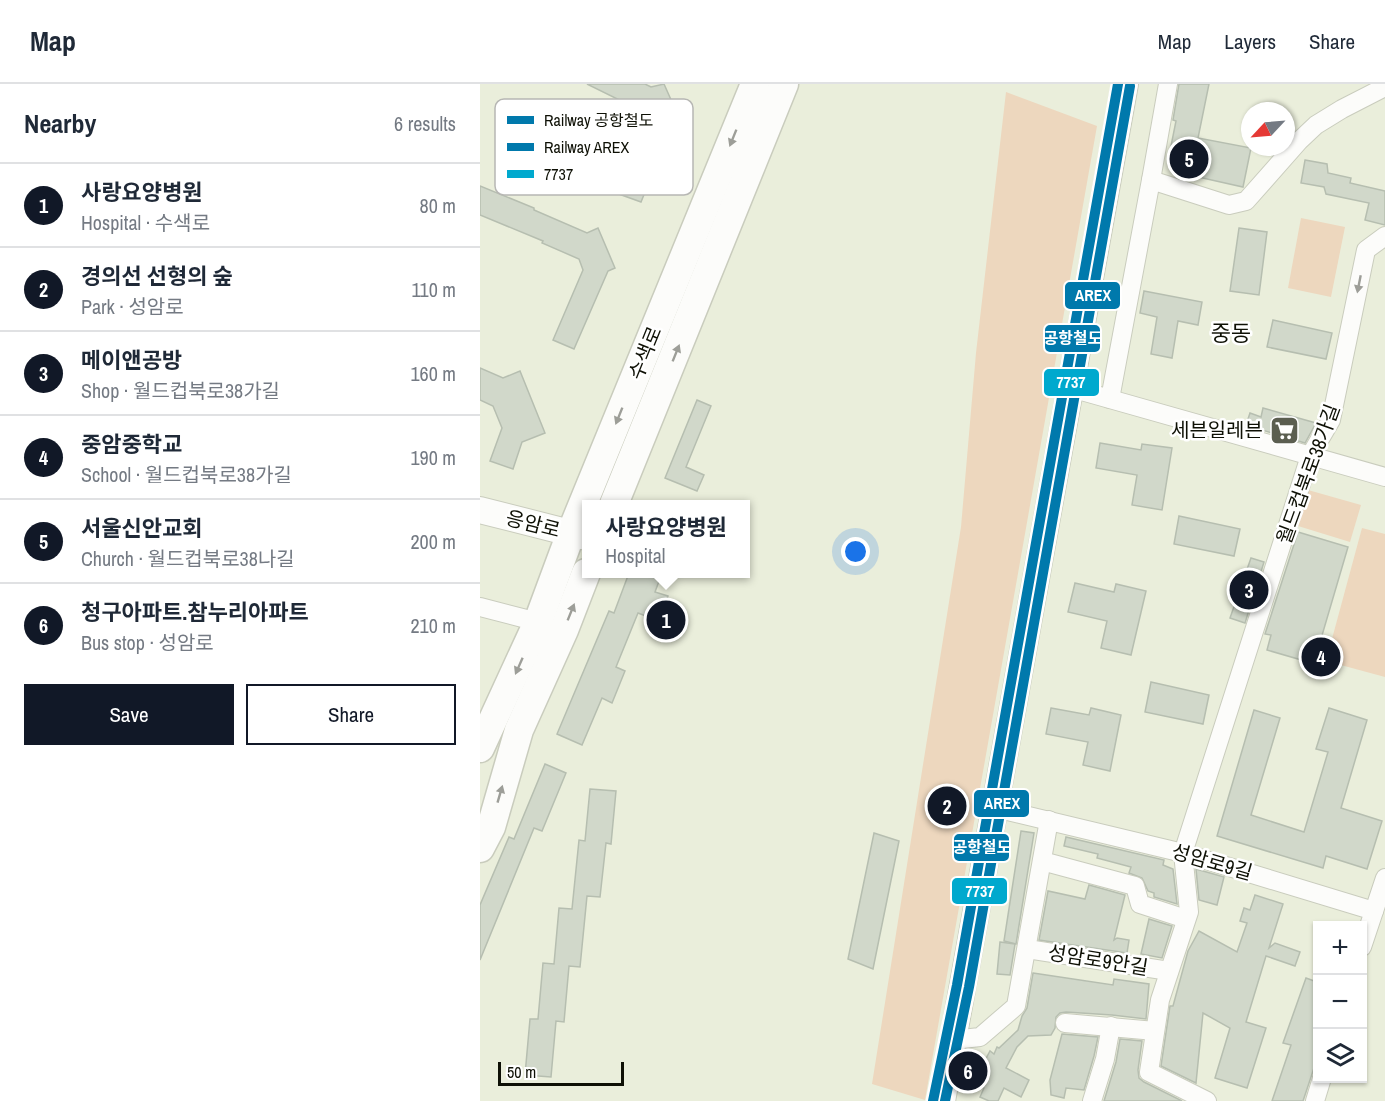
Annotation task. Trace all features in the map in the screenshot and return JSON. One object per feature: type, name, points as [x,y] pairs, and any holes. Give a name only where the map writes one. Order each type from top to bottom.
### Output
[{"type":"main road","name":"수색로","points":[[593,500],[755,84]]},
{"type":"main road","name":"수색로","points":[[616,500],[784,84]]},
{"type":"main road","points":[[942,1101],[1125,84]]},
{"type":"main road","name":"응암로","points":[[480,510],[579,535]]},
{"type":"main road","name":"수색로","points":[[480,748],[488,713],[538,622],[579,535]]},
{"type":"main road","points":[[480,848],[491,827],[519,730],[564,630],[584,578]]},
{"type":"street","points":[[1110,399],[1168,84]]},
{"type":"street","points":[[1151,180],[1229,205],[1246,201],[1316,125],[1385,87]]},
{"type":"street","name":"월드컵북로38가길","points":[[1183,853],[1310,456],[1332,420],[1366,250],[1385,236]]},
{"type":"street","points":[[1071,388],[1385,477]]},
{"type":"street","points":[[480,607],[538,622]]},
{"type":"street","name":"성암로9길","points":[[995,808],[1183,853],[1374,911]]},
{"type":"street","points":[[953,1040],[980,1037],[1016,1006],[1049,820]]},
{"type":"street","name":"성암로9안길","points":[[1183,853],[1189,912],[1160,1000],[1149,1072],[1207,1101]]},
{"type":"street","points":[[1042,861],[1135,886],[1140,904],[1186,919]]},
{"type":"street","points":[[1367,932],[1385,878]]},
{"type":"street","name":"성암로9안길","points":[[1027,949],[1169,971]]},
{"type":"street","points":[[1065,1023],[1155,1031]]},
{"type":"street","points":[[1092,1101],[1105,1059],[1111,1026]]},
{"type":"street","points":[[1315,1101],[1320,1083]]},
{"type":"shaded area","points":[[1006,92],[1097,126],[925,1100],[872,1084],[961,527],[976,353]]},
{"type":"shaded area","points":[[1301,218],[1345,227],[1331,297],[1288,288]]},
{"type":"shaded area","points":[[1308,490],[1361,505],[1350,542],[1298,526]]},
{"type":"shaded area","points":[[1362,528],[1385,534],[1385,677],[1326,661]]},
{"type":"building","points":[[587,84],[645,84],[651,87],[664,84],[671,99],[618,99]]},
{"type":"building","points":[[1179,84],[1209,84],[1198,138],[1241,146],[1241,156],[1249,156],[1243,187],[1198,177],[1200,169],[1182,166],[1170,151],[1176,121],[1173,120]]},
{"type":"building","points":[[1305,160],[1327,164],[1328,173],[1351,178],[1350,183],[1385,191],[1385,225],[1365,220],[1369,203],[1326,194],[1324,187],[1301,183]]},
{"type":"building","points":[[480,186],[495,192],[495,195],[502,195],[534,208],[534,210],[587,233],[598,228],[615,268],[608,271],[574,349],[553,340],[583,270],[579,259],[542,243],[543,241],[480,215]]},
{"type":"building","points":[[622,195],[644,195],[641,202]]},
{"type":"building","points":[[1239,228],[1267,232],[1259,295],[1230,291]]},
{"type":"building","points":[[1144,291],[1202,302],[1198,325],[1178,321],[1172,358],[1151,354],[1157,317],[1140,313]]},
{"type":"building","points":[[1273,320],[1332,333],[1326,359],[1267,347]]},
{"type":"building","points":[[480,368],[503,378],[520,371],[545,433],[522,442],[513,469],[490,461],[502,428],[493,406],[480,400]]},
{"type":"building","points":[[697,400],[711,406],[686,467],[704,475],[697,491],[665,478]]},
{"type":"building","points":[[1263,408],[1316,423],[1305,443],[1246,425],[1250,413],[1261,417]]},
{"type":"building","points":[[1100,443],[1141,450],[1142,444],[1172,448],[1162,510],[1132,505],[1137,475],[1096,468]]},
{"type":"building","points":[[1179,516],[1240,529],[1234,556],[1174,544]]},
{"type":"building","points":[[1298,532],[1348,547],[1318,649],[1310,646],[1305,661],[1267,650],[1271,635],[1265,634]]},
{"type":"building","points":[[1251,558],[1264,562],[1245,623],[1230,618]]},
{"type":"building","points":[[627,578],[660,578],[655,592],[668,596],[659,621],[638,613],[616,667],[625,671],[612,703],[602,698],[582,745],[557,734],[609,611],[614,613]]},
{"type":"building","points":[[1075,583],[1114,592],[1116,584],[1146,591],[1131,655],[1101,648],[1107,621],[1068,612]]},
{"type":"building","points":[[1151,682],[1209,695],[1203,724],[1145,712]]},
{"type":"building","points":[[1051,708],[1089,715],[1091,708],[1121,715],[1110,771],[1083,765],[1088,742],[1046,734]]},
{"type":"building","points":[[1329,708],[1367,720],[1341,808],[1382,821],[1367,869],[1326,856],[1323,868],[1217,836],[1254,710],[1280,718],[1251,815],[1304,832],[1328,752],[1316,749]]},
{"type":"building","points":[[545,764],[566,773],[542,831],[534,828],[480,960],[480,905],[509,837],[514,839]]},
{"type":"building","points":[[590,789],[616,791],[611,844],[606,843],[600,897],[587,896],[580,967],[569,966],[564,1022],[556,1021],[551,1077],[525,1075],[530,1019],[538,1019],[543,963],[554,964],[559,908],[572,909],[579,840],[585,841]]},
{"type":"building","points":[[1021,831],[1034,833],[1016,944],[1004,941]]},
{"type":"building","points":[[874,833],[899,841],[873,969],[848,959]]},
{"type":"building","points":[[1066,837],[1164,860],[1163,865],[1173,869],[1177,904],[1154,897],[1154,893],[1148,891],[1142,878],[1129,873],[1131,867],[1097,858],[1098,854],[1064,846]]},
{"type":"building","points":[[1196,869],[1224,877],[1217,905],[1199,900]]},
{"type":"building","points":[[1089,885],[1125,895],[1114,940],[1117,938],[1129,940],[1127,953],[1039,940],[1048,891],[1085,899]]},
{"type":"building","points":[[1255,895],[1283,904],[1269,948],[1275,943],[1300,952],[1295,966],[1266,956],[1246,1022],[1266,1028],[1247,1088],[1215,1078],[1230,1028],[1203,1013],[1196,1083],[1161,1066],[1170,1006],[1173,1006],[1188,951],[1199,931],[1237,952],[1247,923],[1240,921],[1244,908],[1250,910]]},
{"type":"building","points":[[1149,919],[1172,926],[1162,958],[1141,954]]},
{"type":"building","points":[[1000,942],[1015,944],[1010,975],[997,974]]},
{"type":"building","points":[[1033,973],[1113,985],[1114,979],[1149,984],[1146,1019],[1060,1013],[1056,1017],[1055,1028],[1051,1035],[1028,1036],[1017,1047],[1006,1068],[1029,1080],[1021,1097],[1004,1088],[998,1101],[989,1101],[980,1097],[984,1088],[979,1086],[984,1075],[979,1072],[990,1051],[994,1054],[997,1047],[999,1048],[1018,1030],[1027,1008]]},
{"type":"building","points":[[1306,978],[1313,981],[1313,1071],[1303,1101],[1272,1101],[1291,1045],[1283,1043]]},
{"type":"building","points":[[1062,1034],[1098,1037],[1084,1090],[1066,1088],[1064,1098],[1051,1095],[1050,1080]]},
{"type":"building","points":[[1120,1039],[1142,1041],[1139,1078],[1182,1101],[1104,1101],[1116,1062]]},
{"type":"rail line","name":"공항철도","points":[[933,1101],[957,985],[1118,84]]},
{"type":"rail line","name":"AREX","points":[[945,1101],[969,987],[1130,86]]},
{"type":"transit line","name":"7737","points":[[942,1101],[1125,84]]},
{"type":"place","name":"서울신안교회","points":[[1189,159]]},
{"type":"place","name":"세븐일레븐","points":[[1284,430]]},
{"type":"place","name":"메이앤공방","points":[[1249,590]]},
{"type":"place","name":"사랑요양병원","points":[[666,620]]},
{"type":"place","name":"중암중학교","points":[[1321,657]]},
{"type":"place","name":"경의선 선형의 숲","points":[[947,806]]},
{"type":"place","name":"청구아파트.참누리아파트","points":[[968,1071]]},
{"type":"district","name":"중동","points":[[1231,333]]}]
